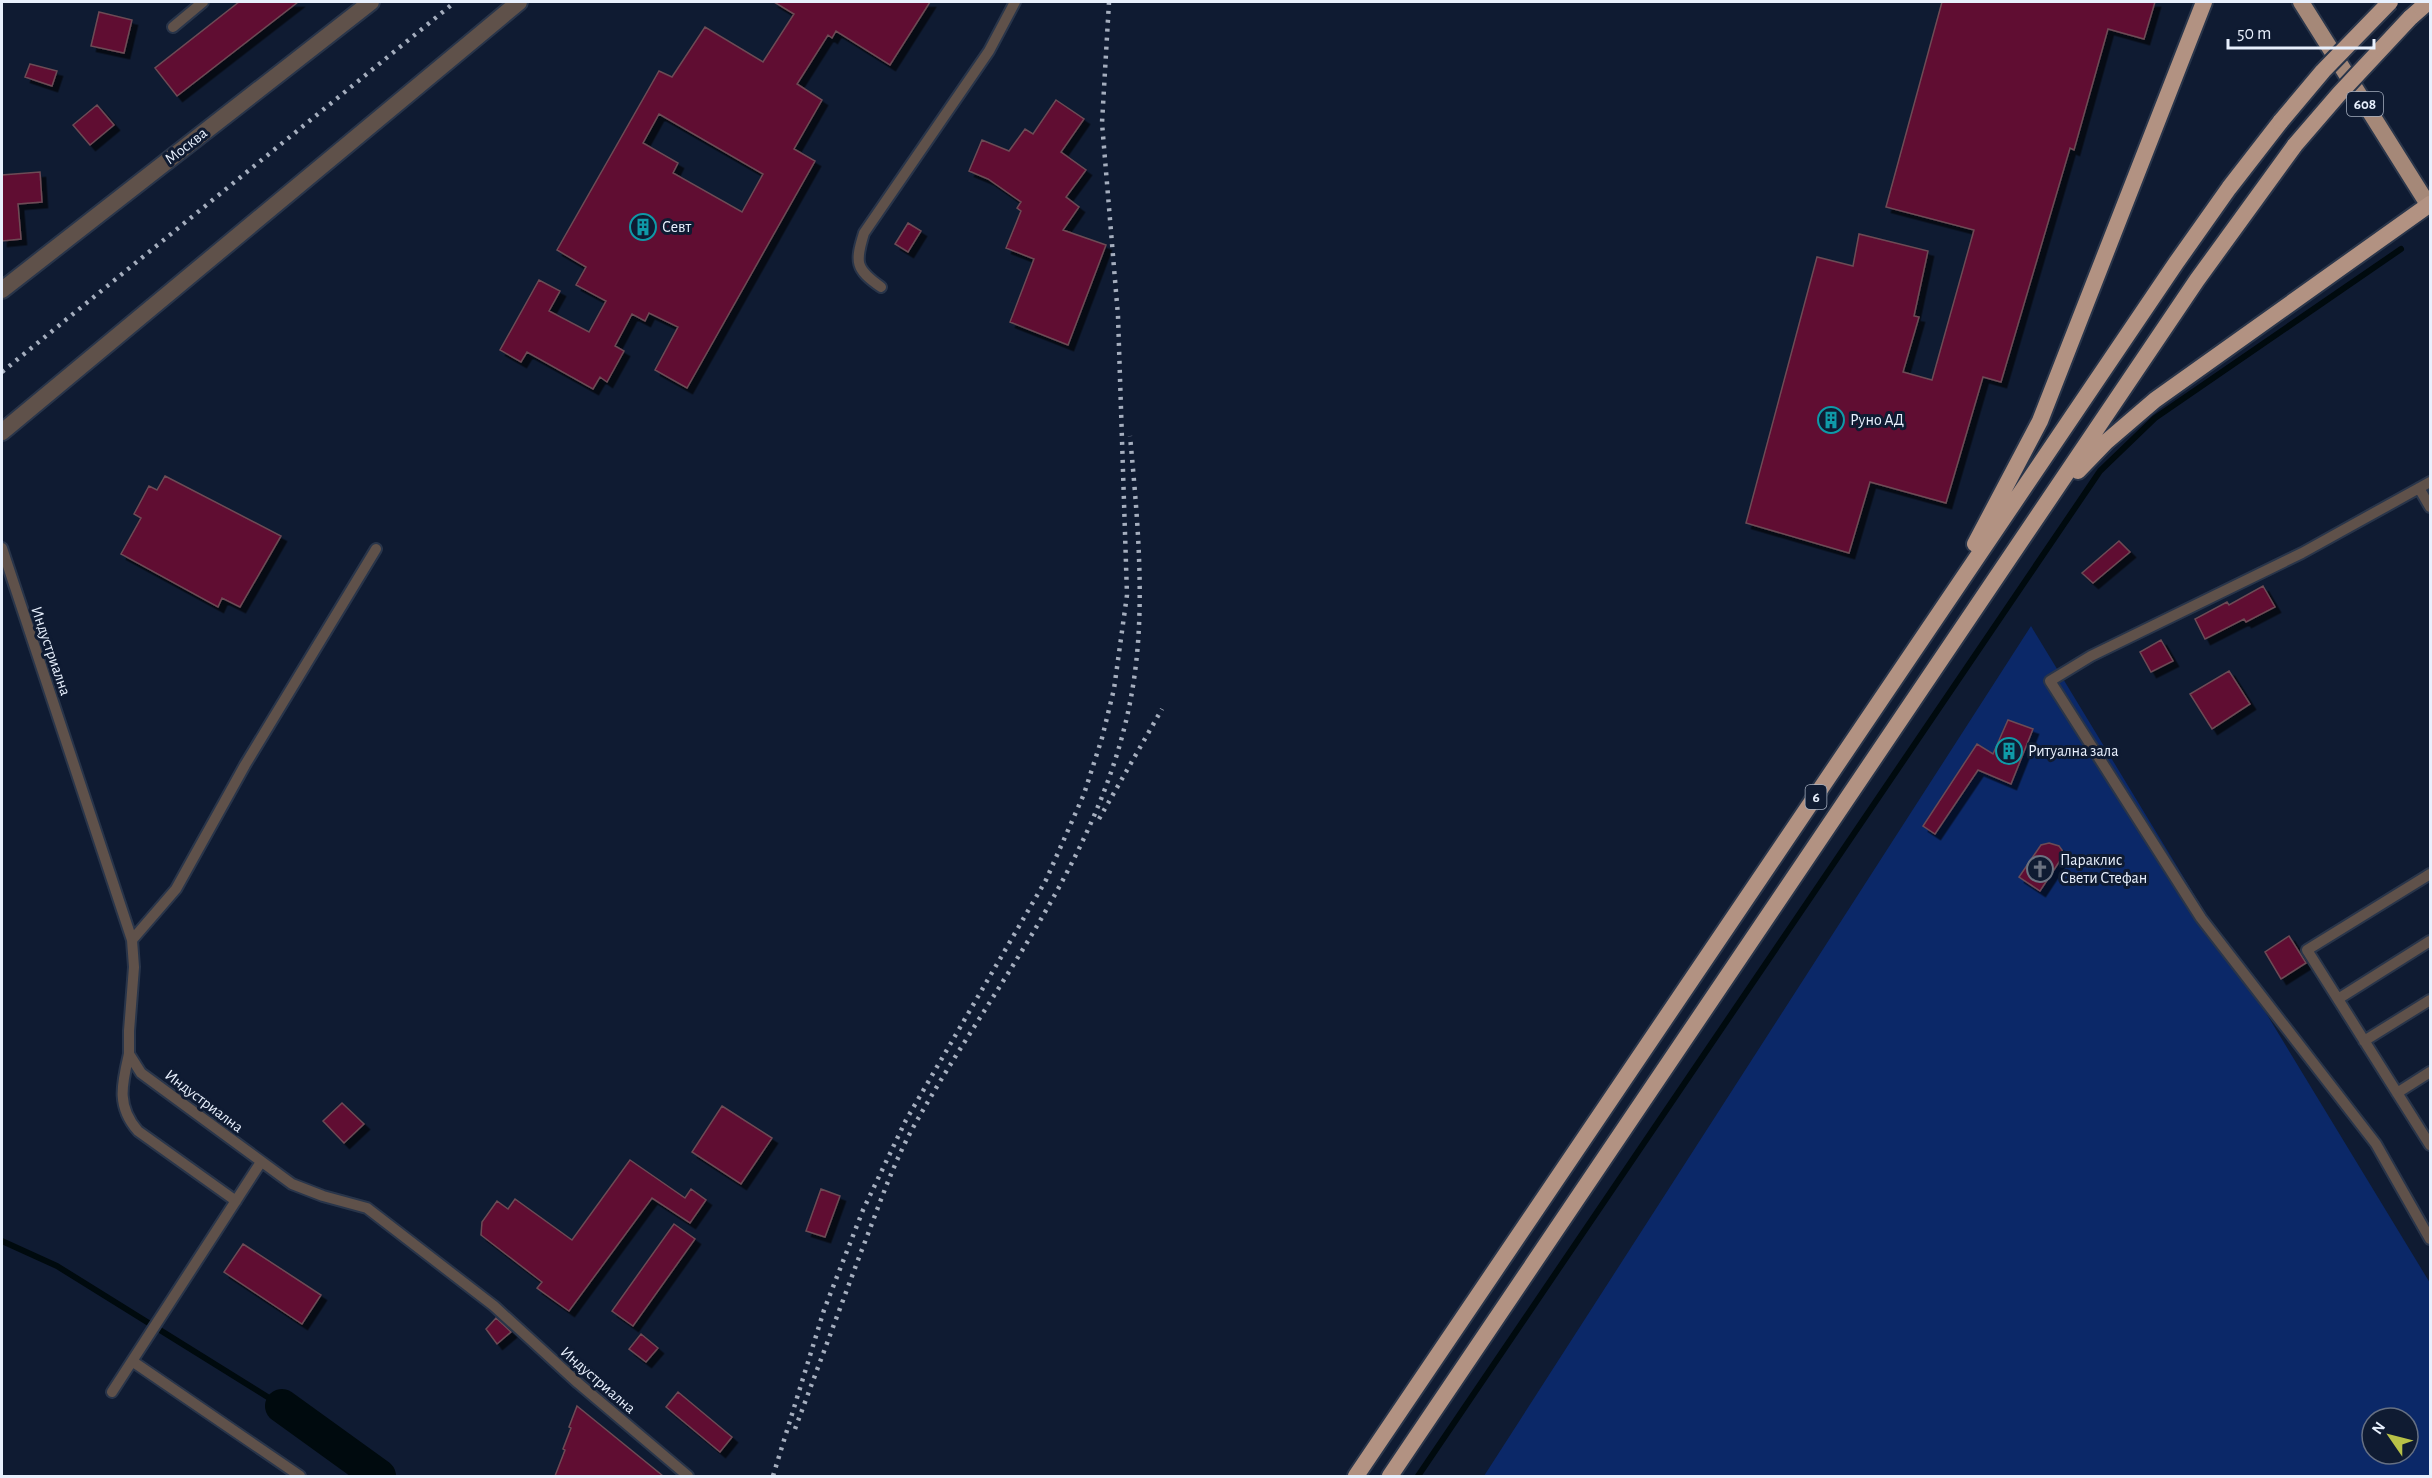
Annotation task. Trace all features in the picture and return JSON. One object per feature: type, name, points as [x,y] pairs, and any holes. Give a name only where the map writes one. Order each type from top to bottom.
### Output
[{"type":"highway","points":[[1919,644],[2012,477],[2040,421],[2204,2]]},
{"type":"highway","name":"6","points":[[1356,1476],[2202,225],[2281,121],[2323,71],[2390,2]]},
{"type":"highway","name":"6","points":[[1390,1476],[2227,238],[2295,146],[2339,94],[2410,18],[2428,2]]},
{"type":"highway","points":[[2041,512],[2106,441],[2140,411],[2430,205]]},
{"type":"main road","name":"608","points":[[2301,2],[2430,205]]},
{"type":"street","name":"Москва","points":[[2,290],[371,2]]},
{"type":"street","points":[[2,432],[519,2]]},
{"type":"lane","points":[[173,27],[203,2]]},
{"type":"lane","points":[[881,286],[864,275],[859,264],[859,250],[864,233],[989,51],[1015,2]]},
{"type":"lane","points":[[2430,482],[2302,553],[2091,656],[2050,681],[2201,918],[2376,1144],[2430,1239]]},
{"type":"lane","points":[[2419,488],[2430,507]]},
{"type":"lane","name":"Индустриална","points":[[2,548],[132,940],[134,967],[129,1054],[141,1073],[292,1184],[322,1196],[367,1208],[494,1306],[578,1383],[688,1476]]},
{"type":"lane","points":[[132,940],[176,889],[245,765],[376,549]]},
{"type":"lane","points":[[2429,1138],[2397,1093],[2307,950],[2430,874]]},
{"type":"lane","points":[[2338,999],[2430,941]]},
{"type":"lane","points":[[2364,1041],[2430,1000]]},
{"type":"lane","points":[[129,1054],[122,1083],[127,1118],[138,1131],[236,1201]]},
{"type":"lane","points":[[2397,1093],[2430,1072]]},
{"type":"lane","points":[[112,1392],[261,1162]]},
{"type":"lane","points":[[132,1361],[300,1476]]},
{"type":"shaded area","points":[[2031,626],[2430,1283],[2430,1476],[1484,1476]]},
{"type":"building","points":[[239,2],[298,2],[177,96],[155,68]]},
{"type":"building","points":[[774,2],[930,2],[890,65],[836,31],[832,38],[828,35],[797,84],[822,100],[794,149],[815,161],[687,388],[655,370],[678,327],[649,313],[645,321],[632,314],[615,346],[624,351],[607,382],[600,377],[593,389],[527,352],[521,362],[500,350],[539,280],[560,291],[549,311],[589,332],[606,301],[576,285],[586,267],[557,250],[659,71],[672,77],[705,27],[763,62],[794,14]],"holes":[[[659,114],[763,174],[742,212],[673,173],[678,163],[643,143]]]},
{"type":"building","points":[[1942,2],[2155,2],[2144,39],[2108,29],[2074,150],[2070,148],[2001,382],[1983,377],[1946,503],[1870,482],[1849,553],[1746,523],[1817,257],[1853,266],[1859,234],[1928,251],[1914,316],[1919,317],[1903,372],[1932,380],[1974,230],[1886,207]]},
{"type":"building","points":[[99,12],[132,20],[124,53],[91,46]]},
{"type":"building","points":[[30,64],[57,71],[52,86],[25,77]]},
{"type":"building","points":[[1056,100],[1084,119],[1061,152],[1086,170],[1066,197],[1079,207],[1063,230],[1106,245],[1068,345],[1010,322],[1034,259],[1006,248],[1021,211],[1017,208],[1021,202],[988,179],[969,171],[982,140],[1009,151],[1025,129],[1033,134]]},
{"type":"building","points":[[97,105],[114,125],[90,145],[73,125]]},
{"type":"building","points":[[40,172],[42,202],[18,204],[21,239],[2,241],[2,175]]},
{"type":"building","points":[[908,223],[921,231],[908,252],[895,244]]},
{"type":"building","points":[[165,476],[281,536],[240,607],[222,598],[218,607],[121,554],[141,518],[134,514],[149,486],[157,490]]},
{"type":"building","points":[[2119,541],[2130,552],[2093,583],[2082,573]]},
{"type":"building","points":[[2263,586],[2275,607],[2246,622],[2244,619],[2205,639],[2195,619],[2227,602],[2229,605]]},
{"type":"building","points":[[2161,640],[2173,661],[2151,672],[2140,652]]},
{"type":"building","points":[[2229,671],[2250,704],[2212,729],[2190,694]]},
{"type":"building","points":[[2008,720],[2033,729],[2011,784],[1978,770],[1935,834],[1923,826],[1977,744],[1993,754]]},
{"type":"building","name":"Параклис Свети Стефан","points":[[2049,843],[2059,846],[2063,856],[2040,891],[2019,877],[2041,845]]},
{"type":"building","points":[[2289,936],[2306,963],[2281,979],[2265,952]]},
{"type":"building","points":[[342,1103],[364,1124],[344,1143],[323,1121]]},
{"type":"building","points":[[722,1106],[772,1138],[741,1184],[692,1152]]},
{"type":"building","points":[[630,1160],[685,1198],[691,1189],[706,1200],[690,1223],[652,1198],[569,1311],[537,1288],[542,1282],[481,1235],[482,1222],[497,1201],[508,1209],[515,1199],[572,1240]]},
{"type":"building","points":[[821,1189],[840,1196],[825,1237],[806,1231]]},
{"type":"building","points":[[674,1224],[695,1239],[633,1326],[612,1311]]},
{"type":"building","points":[[243,1244],[321,1295],[302,1324],[224,1272]]},
{"type":"building","points":[[496,1318],[511,1332],[497,1344],[486,1329]]},
{"type":"building","points":[[641,1334],[658,1348],[646,1362],[629,1349]]},
{"type":"building","points":[[678,1392],[732,1437],[720,1452],[666,1407]]},
{"type":"building","points":[[577,1406],[663,1476],[555,1476]]},
{"type":"waterway","points":[[1418,1476],[2100,471],[2155,418],[2401,249]]},
{"type":"waterway","points":[[2,1241],[57,1266],[282,1406]]},
{"type":"waterway","points":[[282,1406],[379,1476]]},
{"type":"railway","points":[[2,372],[455,2]]},
{"type":"railway","points":[[773,1476],[824,1310],[863,1210],[906,1120],[1046,880],[1084,794],[1102,738],[1114,689],[1127,595],[1118,316],[1102,123],[1109,2]]},
{"type":"railway","points":[[795,1429],[892,1171],[915,1124],[947,1070],[1048,908],[1103,794],[1123,735],[1135,672],[1140,584],[1130,436]]},
{"type":"railway","points":[[1099,819],[1162,709]]},
{"type":"place","name":"Севт","points":[[643,227]]},
{"type":"place","name":"Руно АД","points":[[1831,420]]},
{"type":"place","name":"Ритуална зала","points":[[2009,751]]},
{"type":"place","name":"Параклис Свети Стефан","points":[[2040,869]]}]
